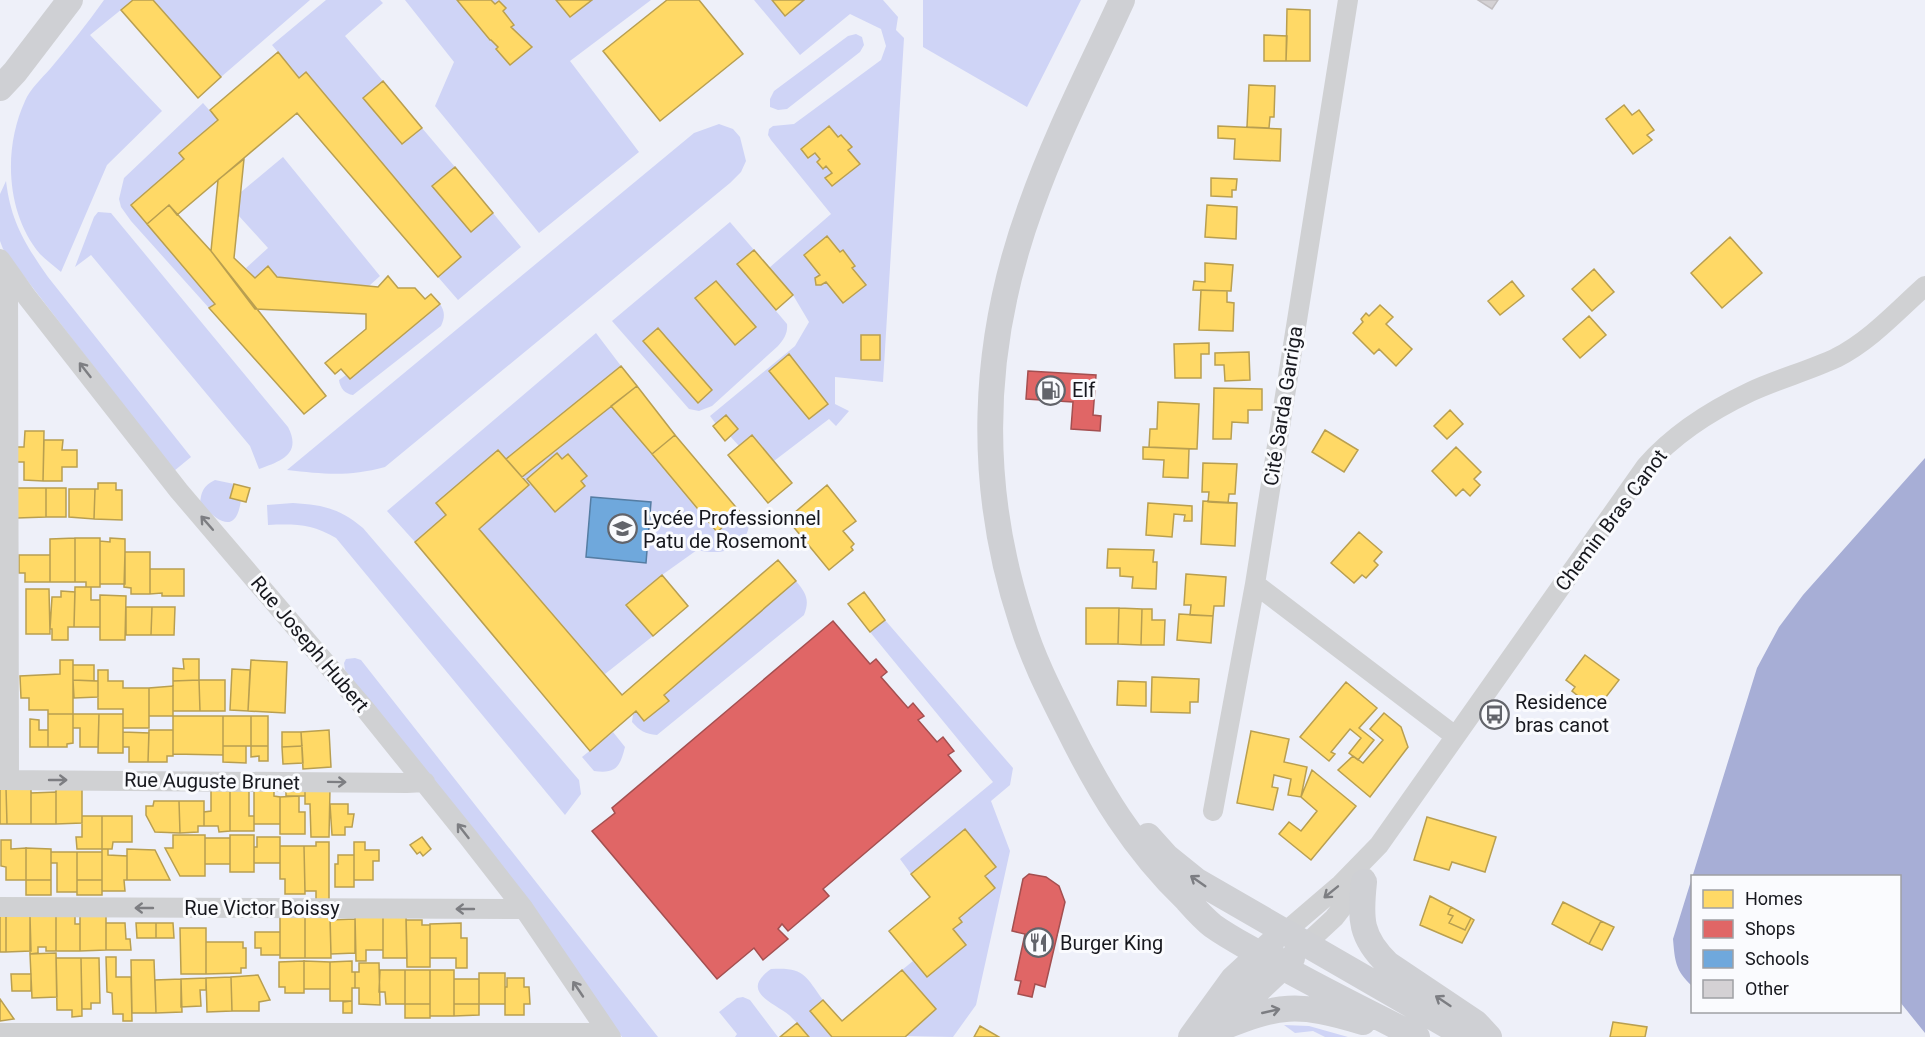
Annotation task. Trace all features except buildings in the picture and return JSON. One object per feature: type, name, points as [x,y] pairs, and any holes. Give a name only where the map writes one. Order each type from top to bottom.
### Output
[{"type":"main road","points":[[0,102],[8,80],[70,0]]},
{"type":"main road","points":[[1122,0],[1048,161],[1013,260],[1003,303],[991,395],[989,425],[991,482],[1000,540],[1014,600],[1043,677],[1085,764],[1125,828],[1162,876],[1212,926],[1282,968],[1415,1037]]},
{"type":"main road","points":[[1085,764],[1166,856],[1197,881],[1467,1037]]},
{"type":"main road","points":[[1364,882],[1362,924],[1366,937],[1376,952],[1388,964],[1476,1023],[1489,1037]]},
{"type":"main road","points":[[1191,1037],[1233,979],[1260,955],[1295,938]]},
{"type":"main road","points":[[1211,1033],[1282,968],[1295,938]]},
{"type":"main road","points":[[1211,1033],[1272,1010],[1300,1007],[1333,1013],[1415,1037]]},
{"type":"street","name":"Cité Sarda Garriga","points":[[1213,811],[1255,584],[1348,0]]},
{"type":"street","points":[[4,265],[4,780]]},
{"type":"street","name":"Rue Joseph Hubert","points":[[4,265],[179,491],[365,709],[524,909],[606,1030]]},
{"type":"street","name":"Chemin Bras Canot","points":[[1295,938],[1341,884],[1379,845],[1646,466],[1661,449],[1725,405],[1751,392],[1836,358],[1854,347],[1925,286]]},
{"type":"street","points":[[1255,584],[1455,736]]},
{"type":"street","name":"Rue Auguste Brunet","points":[[4,780],[424,782]]},
{"type":"street","name":"Chemin Bras Canot","points":[[1295,938],[1334,918],[1364,882],[1379,845]]},
{"type":"street","name":"Rue Victor Boissy","points":[[0,907],[524,909]]},
{"type":"street","points":[[0,1033],[584,1033],[606,1030]]},
{"type":"shaded area","points":[[104,0],[133,0],[90,35],[162,111],[107,165],[61,272],[40,254],[20,220],[12,180],[13,139],[30,92]]},
{"type":"shaded area","points":[[153,0],[310,0],[221,77]]},
{"type":"shaded area","points":[[326,0],[380,0],[383,3],[345,36],[383,81],[363,98],[401,144],[422,128],[455,167],[433,186],[493,213],[521,247],[458,300],[438,277],[460,257],[306,72],[299,78],[272,45]]},
{"type":"shaded area","points":[[405,0],[457,0],[510,64],[532,46],[511,27],[503,11],[506,8],[499,1],[495,4],[491,0],[556,0],[570,17],[592,0],[651,0],[570,61],[639,152],[539,233],[435,106],[454,62]]},
{"type":"shaded area","points":[[754,0],[772,0],[785,16],[804,0],[883,0],[898,17],[896,30],[904,38],[883,382],[835,377],[835,404],[849,411],[836,426],[829,419],[774,461],[753,435],[739,446],[730,436],[738,429],[726,415],[716,424],[710,416],[795,346],[809,322],[793,295],[769,268],[831,214],[771,140],[768,135],[769,129],[773,126],[794,124],[881,60],[886,46],[881,29],[850,14],[800,55]],"holes":[[[829,126],[851,147],[848,150],[859,164],[832,186],[825,178],[832,173],[826,166],[823,169],[815,153],[808,158],[801,149]],[[827,236],[855,265],[852,268],[866,285],[843,303],[826,282],[821,285],[816,284],[815,278],[820,275],[804,255]],[[861,335],[880,336],[879,360],[861,360]],[[789,354],[828,404],[809,419],[769,371]]]},
{"type":"shaded area","points":[[923,0],[1081,0],[1027,107],[923,47]]},
{"type":"shaded area","points":[[856,34],[862,37],[864,45],[860,52],[787,109],[778,110],[770,107],[770,99],[774,91],[848,36]]},
{"type":"shaded area","points":[[203,103],[218,120],[180,153],[184,159],[131,205],[215,304],[209,308],[131,221],[121,207],[119,199],[124,178]]},
{"type":"shaded area","points":[[719,124],[733,129],[740,137],[746,161],[741,172],[385,467],[347,473],[287,470],[694,133]]},
{"type":"shaded area","points":[[283,157],[380,276],[369,286],[277,277],[255,278],[246,268],[268,248],[238,215],[241,192]]},
{"type":"shaded area","points":[[6,181],[15,221],[48,277],[191,457],[174,471],[3,249],[0,241],[0,194]]},
{"type":"shaded area","points":[[98,212],[111,213],[288,427],[292,436],[291,450],[282,459],[259,469],[250,446],[91,255],[75,267]]},
{"type":"shaded area","points":[[730,222],[754,250],[737,265],[787,324],[787,327],[785,336],[778,346],[712,406],[699,411],[689,409],[612,321]],"holes":[[[716,281],[756,326],[735,345],[695,299]],[[658,328],[712,390],[698,403],[643,342]]]},
{"type":"shaded area","points":[[440,304],[444,315],[441,326],[353,395],[343,390],[339,380],[346,375],[350,379]]},
{"type":"shaded area","points":[[596,333],[621,366],[506,459],[498,450],[446,515],[415,542],[387,511]]},
{"type":"shaded area","points":[[611,406],[716,532],[740,512],[746,513],[750,519],[748,529],[745,538],[739,544],[725,551],[697,550],[662,575],[627,605],[653,636],[605,674],[479,529],[522,477]],"holes":[[[557,453],[562,459],[568,454],[587,476],[581,481],[585,486],[555,512],[527,479]],[[591,497],[651,503],[646,563],[586,557]]]},
{"type":"shaded area","points":[[1925,458],[1925,1033],[1901,1003],[1901,875],[1693,875],[1757,668],[1779,627],[1803,595]]},
{"type":"shaded area","points":[[215,480],[234,484],[230,498],[241,500],[239,511],[231,522],[225,522],[213,516],[200,504],[203,490]]},
{"type":"shaded area","points":[[293,503],[330,509],[346,516],[363,528],[579,780],[581,794],[565,815],[336,538],[304,526],[268,525],[267,505]]},
{"type":"shaded area","points":[[796,581],[806,597],[807,605],[804,615],[657,735],[643,732],[632,722],[636,711],[644,721],[668,701],[664,695]]},
{"type":"shaded area","points":[[885,620],[1013,768],[1010,785],[991,801],[1010,851],[976,1005],[953,1037],[904,1036],[936,1009],[902,970],[913,961],[927,977],[966,945],[953,929],[962,922],[959,918],[995,888],[985,876],[996,866],[965,829],[911,874],[900,859],[993,782],[870,632]]},
{"type":"shaded area","points":[[346,659],[361,660],[658,1037],[622,1037],[345,670]]},
{"type":"shaded area","points":[[613,732],[625,747],[621,760],[612,770],[594,771],[582,757]]},
{"type":"shaded area","points":[[1691,881],[1691,985],[1677,965],[1673,939]]},
{"type":"shaded area","points":[[771,969],[791,969],[803,974],[823,1000],[810,1012],[832,1037],[809,1037],[789,1015],[762,996],[758,990],[758,984]]},
{"type":"shaded area","points":[[743,997],[750,1000],[778,1037],[735,1037],[737,1034],[719,1012],[737,998]]},
{"type":"shaded area","points":[[1284,1025],[1309,1026],[1348,1037],[1325,1037],[1313,1031],[1295,1033]]},
{"type":"place","name":"Elf","points":[[1051,390]]},
{"type":"place","name":"Lycée Professionnel Patu de Rosemont","points":[[622,529]]},
{"type":"place","name":"Residence bras canot","points":[[1494,714]]},
{"type":"place","name":"Burger King","points":[[1039,943]]}]
